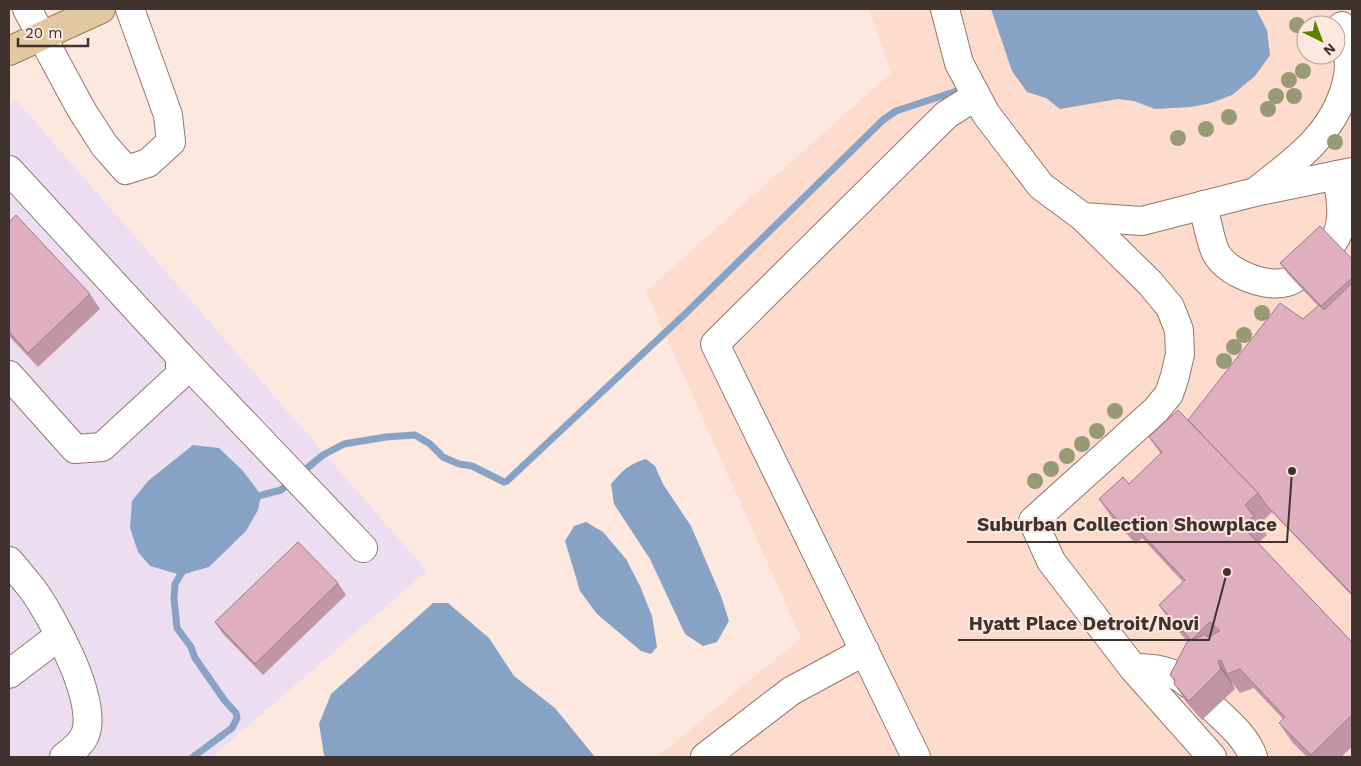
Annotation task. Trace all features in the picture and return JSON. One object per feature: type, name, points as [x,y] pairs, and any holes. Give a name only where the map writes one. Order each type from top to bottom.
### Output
[{"type":"main road","points":[[9,51],[100,9]]},
{"type":"lane","points":[[27,9],[81,109],[104,145],[126,170],[148,163],[171,142],[168,114],[130,9]]},
{"type":"lane","points":[[945,9],[959,63],[986,114],[1041,186],[1083,217],[1150,283],[1170,307],[1179,330],[1180,354],[1169,394],[1156,410],[1033,521],[1050,561],[1133,668],[1212,757]]},
{"type":"lane","points":[[1254,192],[1303,153],[1323,134],[1338,111],[1346,89],[1349,66],[1346,49]]},
{"type":"lane","points":[[916,757],[715,344],[946,115],[976,96]]},
{"type":"lane","points":[[1083,217],[1142,220],[1254,192],[1345,173],[1342,214],[1336,237],[1328,249],[1310,268],[1288,282],[1265,282],[1246,277],[1228,268],[1216,253],[1203,205]]},
{"type":"lane","points":[[14,186],[180,356],[363,548]]},
{"type":"lane","points":[[9,376],[75,448],[102,447],[180,375],[180,356]]},
{"type":"lane","points":[[9,561],[34,591],[70,654],[88,710],[85,734],[74,750],[64,757]]},
{"type":"lane","points":[[9,674],[59,636]]},
{"type":"lane","points":[[705,757],[791,691],[865,651]]},
{"type":"lane","points":[[1133,668],[1156,668],[1180,676],[1189,684]]},
{"type":"lane","points":[[1214,708],[1242,738],[1251,751],[1252,757]]},
{"type":"shaded area","points":[[869,9],[1352,9],[1352,757],[657,757],[801,638],[646,291],[891,73]]},
{"type":"shaded area","points":[[16,100],[427,571],[212,757],[9,757],[9,103]]},
{"type":"water","points":[[991,9],[1256,9],[1267,30],[1270,55],[1255,76],[1232,95],[1211,103],[1191,107],[1155,109],[1134,101],[1118,99],[1060,109],[1046,98],[1027,92],[1012,71]]},
{"type":"water","points":[[193,445],[219,448],[243,471],[261,495],[258,510],[246,531],[209,567],[181,575],[150,566],[138,552],[130,528],[132,501],[148,481]]},
{"type":"water","points":[[646,459],[655,466],[663,484],[691,526],[721,596],[729,621],[717,642],[703,646],[685,634],[650,559],[614,504],[611,484],[626,468]]},
{"type":"water","points":[[586,522],[603,532],[626,559],[640,586],[652,616],[657,647],[651,654],[641,651],[597,614],[580,591],[565,541],[574,526]]},
{"type":"water","points":[[433,603],[448,603],[489,638],[514,676],[555,708],[595,757],[327,757],[324,755],[319,724],[331,694]]},
{"type":"building","points":[[16,215],[90,294],[28,353],[9,332],[9,222]]},
{"type":"building","points":[[1320,226],[1352,259],[1352,278],[1321,306],[1280,263]]},
{"type":"building","points":[[1352,283],[1352,594],[1266,505],[1258,493],[1188,420],[1280,303],[1303,319],[1319,305],[1324,310]]},
{"type":"building","points":[[1178,410],[1258,493],[1245,505],[1254,516],[1242,526],[1352,642],[1352,715],[1311,755],[1279,723],[1285,717],[1240,669],[1227,674],[1221,660],[1218,661],[1221,669],[1189,701],[1174,684],[1175,680],[1170,675],[1187,642],[1206,634],[1207,637],[1220,631],[1210,622],[1191,640],[1159,605],[1185,580],[1128,519],[1122,525],[1099,499],[1123,477],[1129,484],[1162,452],[1149,437]]},
{"type":"building","points":[[298,542],[338,583],[255,664],[215,622]]},
{"type":"waterway","points":[[300,474],[323,455],[344,444],[386,437],[415,435],[430,444],[443,457],[459,464],[472,466],[504,482],[507,481],[685,314],[883,120],[896,111],[966,88]]},
{"type":"waterway","points":[[254,497],[281,490],[292,481]]},
{"type":"waterway","points":[[185,567],[175,584],[174,599],[177,628],[191,647],[195,658],[225,701],[236,713],[237,718],[232,728],[193,757]]},
{"type":"place","name":"Suburban Collection Showplace","points":[[1292,471]]},
{"type":"place","name":"Hyatt Place Detroit/Novi","points":[[1227,572]]}]
